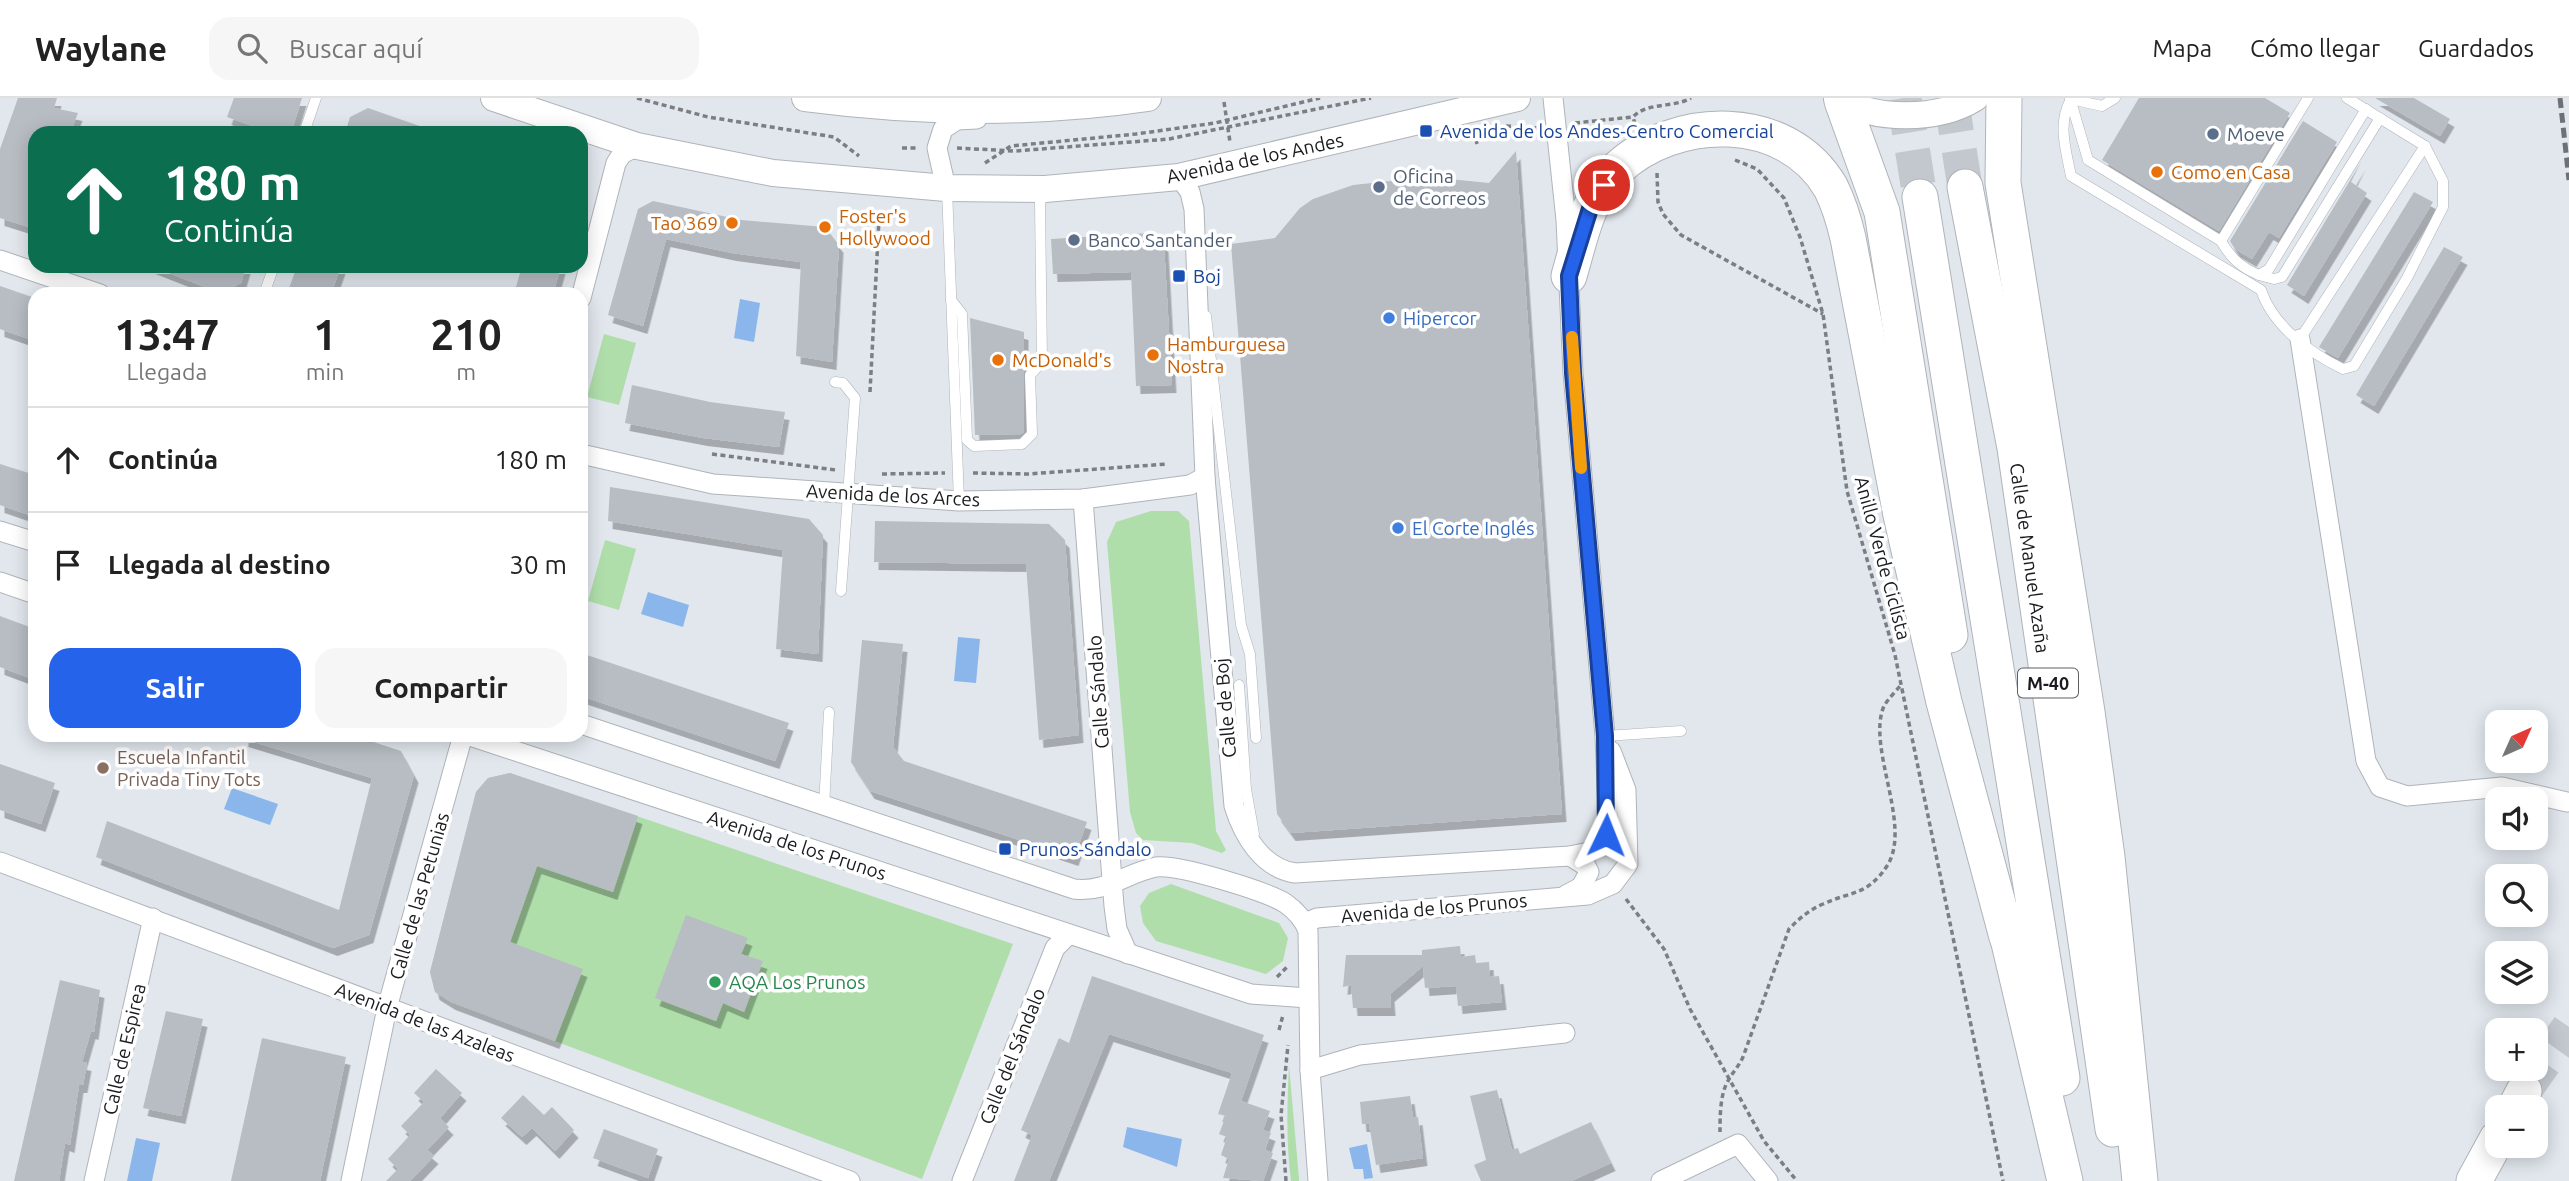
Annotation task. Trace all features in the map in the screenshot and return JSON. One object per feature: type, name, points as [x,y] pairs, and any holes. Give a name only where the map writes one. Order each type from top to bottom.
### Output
[{"type":"highway","points":[[2004,98],[2003,183],[2089,725],[2107,857],[2140,1181]]},
{"type":"highway","points":[[1839,100],[1882,212],[1965,724],[2007,937]]},
{"type":"highway","points":[[1569,276],[1593,199],[1615,170],[1645,142],[1702,128],[1758,134],[1785,144],[1801,156],[1830,186],[1842,214],[1848,238],[1901,515],[1944,702],[2007,937],[2064,1181]]},
{"type":"highway","name":"Calle de Manuel Azaña","points":[[1965,187],[2015,448],[2104,1082],[2122,1181]]},
{"type":"highway","name":"M-40","points":[[1920,197],[2077,1181]]},
{"type":"highway","points":[[2474,1181],[2487,1158]]},
{"type":"main road","name":"Avenida de los Andes","points":[[494,98],[577,126]]},
{"type":"main road","points":[[805,98],[904,109],[1025,111],[1148,98]]},
{"type":"main road","name":"Avenida de los Andes","points":[[588,130],[637,146],[773,173],[947,188],[1045,189],[1179,177],[1517,98]]},
{"type":"main road","points":[[1839,100],[1883,114],[1927,114],[1975,98]]},
{"type":"street","points":[[1269,862],[1283,871],[1295,873],[1570,856],[1589,852],[1606,835],[1605,736],[1573,373],[1569,276],[1553,98]]},
{"type":"street","points":[[947,188],[937,148],[943,129],[968,119],[1011,118],[1025,111]]},
{"type":"street","points":[[588,272],[617,163],[622,154],[637,146]]},
{"type":"street","name":"Calle de Boj","points":[[1179,177],[1189,192],[1194,209],[1205,477],[1234,806],[1240,824],[1254,846],[1269,862]]},
{"type":"street","points":[[0,260],[28,270]]},
{"type":"street","points":[[38,273],[79,287]]},
{"type":"street","points":[[2301,340],[2366,761],[2380,787],[2407,796],[2502,787],[2567,802]]},
{"type":"street","name":"Avenida de los Arces","points":[[588,456],[713,484],[959,501],[1083,499],[1190,485],[1205,477]]},
{"type":"street","name":"Calle Sándalo","points":[[1083,499],[1113,885]]},
{"type":"street","points":[[0,531],[28,540]]},
{"type":"street","points":[[0,582],[28,592]]},
{"type":"street","points":[[588,726],[1074,889],[1113,885],[1141,871],[1168,866],[1275,898],[1294,910],[1308,931],[1310,1070],[1318,1181]]},
{"type":"street","points":[[1605,736],[1626,790],[1628,864],[1613,884]]},
{"type":"street","name":"Calle de las Petunias","points":[[351,1181],[387,1008],[463,742]]},
{"type":"street","name":"Avenida de los Prunos","points":[[486,742],[1251,994],[1308,998]]},
{"type":"street","points":[[1562,896],[1581,887],[1590,872],[1586,866],[1570,856]]},
{"type":"street","name":"Avenida de las Azaleas","points":[[0,862],[850,1181]]},
{"type":"street","name":"Avenida de los Prunos","points":[[1305,923],[1317,918],[1588,895],[1613,884]]},
{"type":"street","points":[[1113,885],[1117,929],[1128,954]]},
{"type":"street","name":"Calle de Espirea","points":[[94,1181],[153,918]]},
{"type":"street","name":"Calle del Sándalo","points":[[962,1181],[1048,965],[1059,941],[1068,935]]},
{"type":"street","points":[[1310,1070],[1360,1055],[1565,1033]]},
{"type":"street","points":[[1661,1181],[1738,1144],[1768,1181]]},
{"type":"lane","points":[[306,126],[316,98]]},
{"type":"lane","points":[[2070,98],[2102,106],[2115,98]]},
{"type":"lane","points":[[2070,98],[2088,160],[2221,241],[2230,257],[2243,268],[2274,279],[2282,277],[2380,118]]},
{"type":"lane","points":[[2070,98],[2064,110],[2062,128],[2071,176],[2261,290],[2277,323],[2330,363],[2343,369],[2354,366],[2407,278],[2443,207],[2443,181],[2425,146],[2347,98]]},
{"type":"lane","points":[[2221,241],[2308,98]]},
{"type":"lane","points":[[2259,275],[2269,270],[2366,109]]},
{"type":"lane","points":[[2301,340],[2425,146]]},
{"type":"lane","points":[[947,188],[959,501]]},
{"type":"lane","points":[[951,300],[962,314],[967,440],[974,446],[1022,444],[1032,434],[1030,375],[1042,362],[1040,203],[1045,189]]},
{"type":"lane","points":[[1197,275],[1213,355],[1241,625],[1250,654],[1256,738]]},
{"type":"lane","points":[[835,382],[844,383],[855,398],[841,591]]},
{"type":"lane","points":[[1239,685],[1253,832],[1269,862]]},
{"type":"lane","points":[[824,807],[829,712]]},
{"type":"lane","points":[[1605,736],[1681,731]]},
{"type":"path","points":[[637,98],[708,117],[834,137],[861,158]]},
{"type":"path","points":[[980,167],[1010,146],[1136,134],[1227,120],[1320,98]]},
{"type":"path","name":"Avenida de los Andes","points":[[902,148],[1002,150],[1116,145],[1228,130],[1371,98]]},
{"type":"path","points":[[1690,98],[1684,102],[1639,111],[1658,202],[1670,225],[1681,235],[1823,314]]},
{"type":"path","points":[[1224,102],[1231,147]]},
{"type":"path","points":[[1580,122],[1645,142]]},
{"type":"path","points":[[1580,130],[1595,129]]},
{"type":"path","name":"Anillo Verde Ciclista","points":[[1732,159],[1757,169],[1784,198],[1800,237],[1823,314],[1847,491],[1901,685],[2003,1181]]},
{"type":"path","points":[[712,454],[850,472]]},
{"type":"path","points":[[1723,1150],[1720,1117],[1728,1080],[1735,1074],[1743,1057],[1789,929],[1804,914],[1826,902],[1860,893],[1876,880],[1893,853],[1896,834],[1882,737],[1884,707],[1901,685]]},
{"type":"path","points":[[1613,884],[1642,917],[1664,949],[1690,1009],[1728,1080],[1764,1141],[1797,1181]]},
{"type":"path","points":[[1265,980],[1287,967],[1290,959]]},
{"type":"path","points":[[1276,974],[1283,1021],[1279,1030]]},
{"type":"path","points":[[1286,1181],[1281,1115],[1288,1043]]},
{"type":"green space","points":[[604,334],[636,343],[619,405],[588,397]]},
{"type":"green space","points":[[1151,511],[1178,511],[1189,521],[1216,831],[1226,850],[1222,853],[1192,843],[1143,840],[1136,833],[1130,812],[1107,542],[1116,522]]},
{"type":"green space","points":[[605,540],[636,549],[619,610],[588,601]]},
{"type":"green space","name":"AQA Los Prunos","points":[[510,773],[1013,944],[922,1179],[451,1002],[435,992],[430,972],[476,792],[488,778]]},
{"type":"green space","points":[[1171,884],[1279,923],[1288,938],[1283,961],[1266,974],[1156,941],[1143,923],[1140,906],[1149,893]]},
{"type":"green space","points":[[1289,1065],[1299,1181],[1291,1181],[1289,1166]]},
{"type":"water","points":[[740,299],[760,303],[754,342],[734,338]]},
{"type":"water","points":[[648,592],[689,605],[683,627],[641,614]]},
{"type":"water","points":[[958,637],[980,639],[976,683],[954,681]]},
{"type":"water","points":[[232,788],[278,804],[270,825],[224,809]]},
{"type":"water","points":[[1127,1127],[1182,1139],[1177,1167],[1123,1147]]},
{"type":"water","points":[[136,1138],[160,1143],[152,1181],[127,1181]]},
{"type":"water","points":[[1367,1144],[1373,1178],[1364,1179],[1363,1169],[1354,1169],[1349,1148]]},
{"type":"building","points":[[18,98],[57,98],[54,108],[78,113],[73,126],[28,126],[28,227],[0,218],[0,149]]},
{"type":"building","points":[[234,98],[302,98],[293,126],[252,126],[227,117]]},
{"type":"building","points":[[2139,98],[2265,98],[2290,113],[2219,231],[2102,160]]},
{"type":"building","points":[[2375,98],[2414,98],[2450,119],[2440,136]]},
{"type":"building","points":[[368,108],[420,126],[347,126],[350,117]]},
{"type":"building","points":[[2303,121],[2337,142],[2279,238],[2269,232],[2252,259],[2235,249],[2230,241]]},
{"type":"building","name":"El Corte Inglés","points":[[1516,151],[1562,814],[1291,833],[1277,814],[1231,244],[1275,238],[1300,208],[1313,199],[1353,185],[1429,177],[1489,183]]},
{"type":"building","points":[[2361,162],[2351,182],[2367,193],[2304,296],[2287,285]]},
{"type":"building","points":[[2414,192],[2433,202],[2338,358],[2319,347]]},
{"type":"building","points":[[653,201],[741,220],[825,227],[839,245],[832,362],[796,356],[801,262],[732,253],[666,239],[643,326],[608,315],[638,209]]},
{"type":"building","points":[[1150,233],[1164,244],[1172,385],[1136,386],[1131,272],[1053,274],[1051,239]]},
{"type":"building","points":[[2444,247],[2463,257],[2374,406],[2356,395]]},
{"type":"building","points":[[169,273],[244,273],[241,283],[233,287],[205,287]]},
{"type":"building","points":[[294,273],[338,273],[334,287],[290,287]]},
{"type":"building","points":[[520,273],[559,273],[555,287],[516,287]]},
{"type":"building","points":[[0,286],[28,296],[28,339],[0,329]]},
{"type":"building","name":"McDonald's","points":[[970,318],[1024,332],[1022,434],[975,435]]},
{"type":"building","points":[[632,385],[710,402],[785,412],[779,447],[703,438],[625,423]]},
{"type":"building","points":[[0,464],[28,473],[28,515],[0,505]]},
{"type":"building","points":[[610,487],[809,519],[823,535],[818,654],[776,649],[783,550],[608,521]]},
{"type":"building","points":[[875,521],[1049,524],[1065,540],[1079,735],[1039,740],[1026,564],[874,562]]},
{"type":"building","points":[[0,616],[28,626],[28,677],[0,667]]},
{"type":"building","points":[[862,640],[903,644],[893,747],[904,761],[1087,822],[1074,858],[870,791],[851,762]]},
{"type":"building","points":[[588,655],[789,723],[775,761],[588,698]]},
{"type":"building","points":[[254,742],[373,742],[401,751],[414,775],[369,935],[333,948],[96,857],[107,821],[339,910],[372,778]]},
{"type":"building","points":[[0,764],[55,783],[41,824],[0,810]]},
{"type":"building","points":[[510,773],[638,816],[613,892],[537,866],[510,942],[583,969],[555,1041],[451,1002],[435,992],[430,972],[476,792],[488,778]]},
{"type":"building","points":[[686,915],[748,938],[741,954],[763,961],[744,1012],[723,1003],[716,1021],[655,998]]},
{"type":"building","points":[[1460,946],[1461,957],[1475,955],[1476,963],[1489,962],[1490,977],[1499,976],[1502,1002],[1458,1006],[1456,986],[1425,988],[1423,966],[1390,994],[1391,1008],[1353,1008],[1351,985],[1343,987],[1346,955],[1422,955],[1422,950]]},
{"type":"building","points":[[1092,976],[1264,1035],[1241,1101],[1270,1111],[1263,1130],[1271,1133],[1265,1150],[1273,1153],[1263,1181],[1223,1178],[1229,1159],[1221,1155],[1227,1137],[1219,1134],[1226,1116],[1218,1114],[1232,1073],[1109,1034],[1049,1181],[1014,1181],[1032,1135],[1021,1130],[1059,1038],[1069,1043]]},
{"type":"building","points":[[60,980],[100,990],[94,1032],[91,1031],[82,1062],[87,1063],[83,1085],[79,1085],[70,1145],[65,1143],[59,1181],[14,1181]]},
{"type":"building","points":[[166,1011],[203,1019],[181,1116],[143,1108]]},
{"type":"building","points":[[262,1038],[346,1057],[320,1181],[231,1181]]},
{"type":"building","points":[[436,1069],[462,1093],[440,1118],[449,1127],[427,1150],[434,1156],[410,1181],[386,1181],[398,1169],[388,1159],[410,1135],[401,1126],[424,1102],[414,1093]]},
{"type":"building","points":[[1497,1090],[1512,1150],[1518,1148],[1520,1154],[1591,1122],[1611,1163],[1571,1181],[1481,1181],[1474,1165],[1486,1160],[1470,1096]]},
{"type":"building","points":[[523,1095],[544,1115],[552,1107],[574,1130],[555,1151],[532,1128],[522,1137],[501,1118]]},
{"type":"building","points":[[1410,1096],[1413,1118],[1418,1117],[1423,1158],[1376,1165],[1369,1124],[1362,1124],[1360,1102]]},
{"type":"building","points":[[604,1129],[658,1149],[648,1178],[593,1158]]},
{"type":"tunnel","points":[[1904,98],[1920,197]]},
{"type":"tunnel","points":[[1951,98],[1965,187]]},
{"type":"tunnel","points":[[2524,1091],[2569,1027]]},
{"type":"railway","points":[[2560,98],[2569,180]]},
{"type":"slow traffic","points":[[1572,337],[1581,468]]},
{"type":"place","name":"Avenida de los Andes-Centro Comercial","points":[[1426,131]]},
{"type":"place","name":"Moeve","points":[[2213,134]]},
{"type":"place","name":"Como en Casa","points":[[2157,172]]},
{"type":"place","name":"Oficina de Correos","points":[[1379,187]]},
{"type":"place","name":"Tao 369","points":[[732,223]]},
{"type":"place","name":"Foster's Hollywood","points":[[825,227]]},
{"type":"place","name":"Banco Santander","points":[[1074,240]]},
{"type":"place","name":"Boj","points":[[1179,276]]},
{"type":"place","name":"Hipercor","points":[[1389,318]]},
{"type":"place","name":"Hamburguesa Nostra","points":[[1153,355]]},
{"type":"place","name":"McDonald's","points":[[998,360]]},
{"type":"place","name":"El Corte Inglés","points":[[1398,528]]},
{"type":"place","name":"Escuela Infantil Privada Tiny Tots","points":[[103,768]]},
{"type":"place","name":"Prunos-Sándalo","points":[[1005,849]]},
{"type":"place","name":"AQA Los Prunos","points":[[715,982]]},
{"type":"route","points":[[1604,185],[1593,199],[1569,276],[1573,373],[1605,736],[1608,810],[1606,835]]}]
